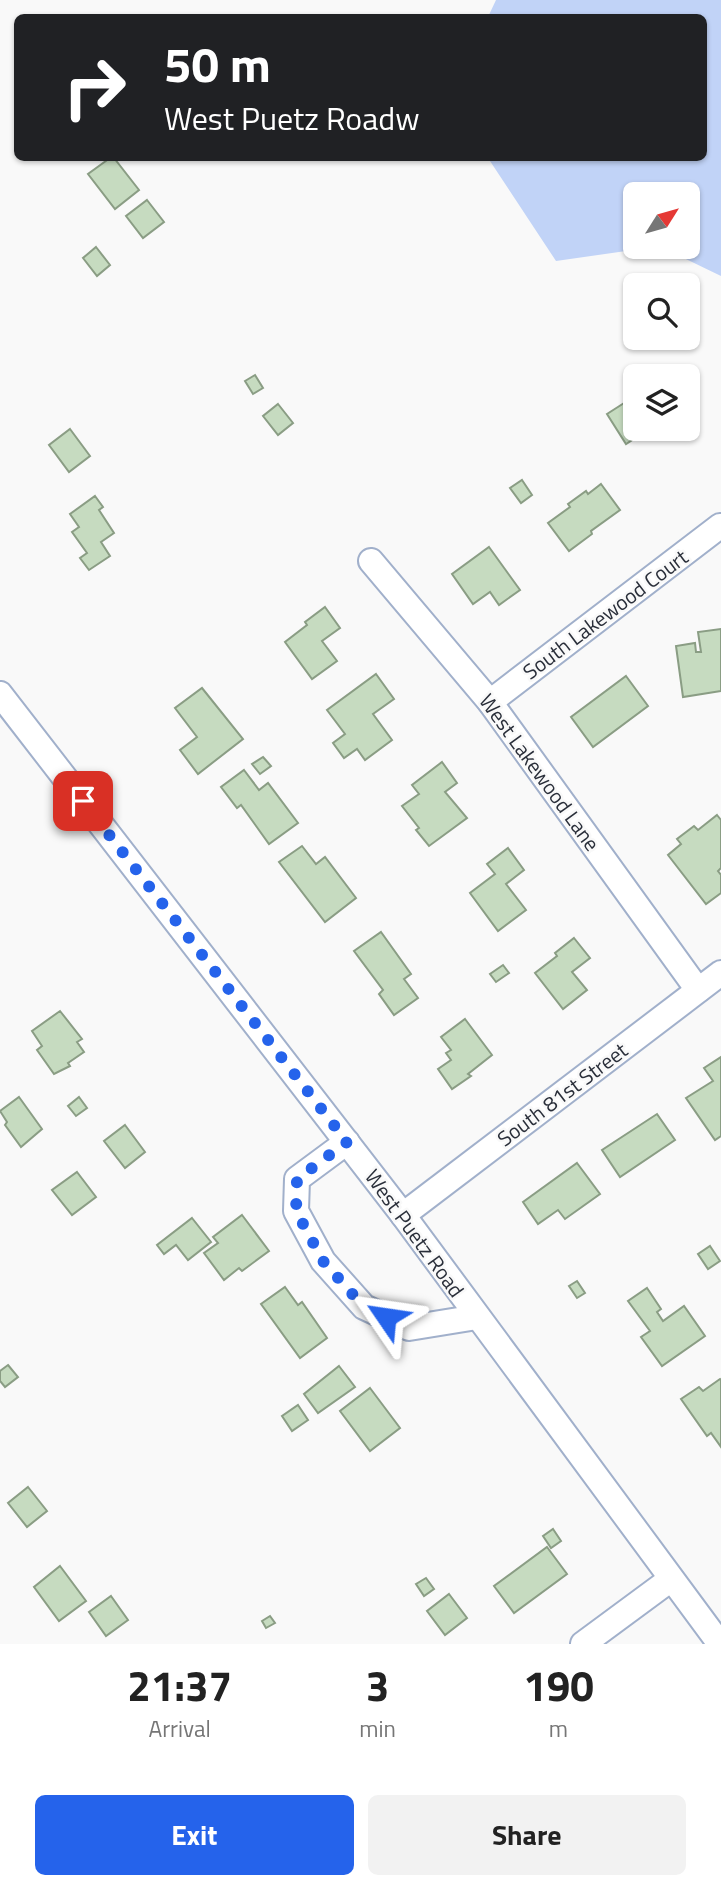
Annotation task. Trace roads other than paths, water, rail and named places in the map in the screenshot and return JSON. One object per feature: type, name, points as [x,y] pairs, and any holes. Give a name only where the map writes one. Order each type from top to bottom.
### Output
[{"type":"street","name":"South Lakewood Court","points":[[490,702],[720,526]]},
{"type":"street","name":"West Lakewood Lane","points":[[371,561],[490,702],[698,990]]},
{"type":"street","name":"West Puetz Road","points":[[0,694],[347,1142],[720,1644]]},
{"type":"street","name":"South 81st Street","points":[[402,1215],[721,973]]},
{"type":"street","points":[[347,1142],[297,1179],[296,1211],[323,1261],[364,1307],[409,1328],[477,1317]]},
{"type":"street","points":[[583,1644],[671,1579]]}]
